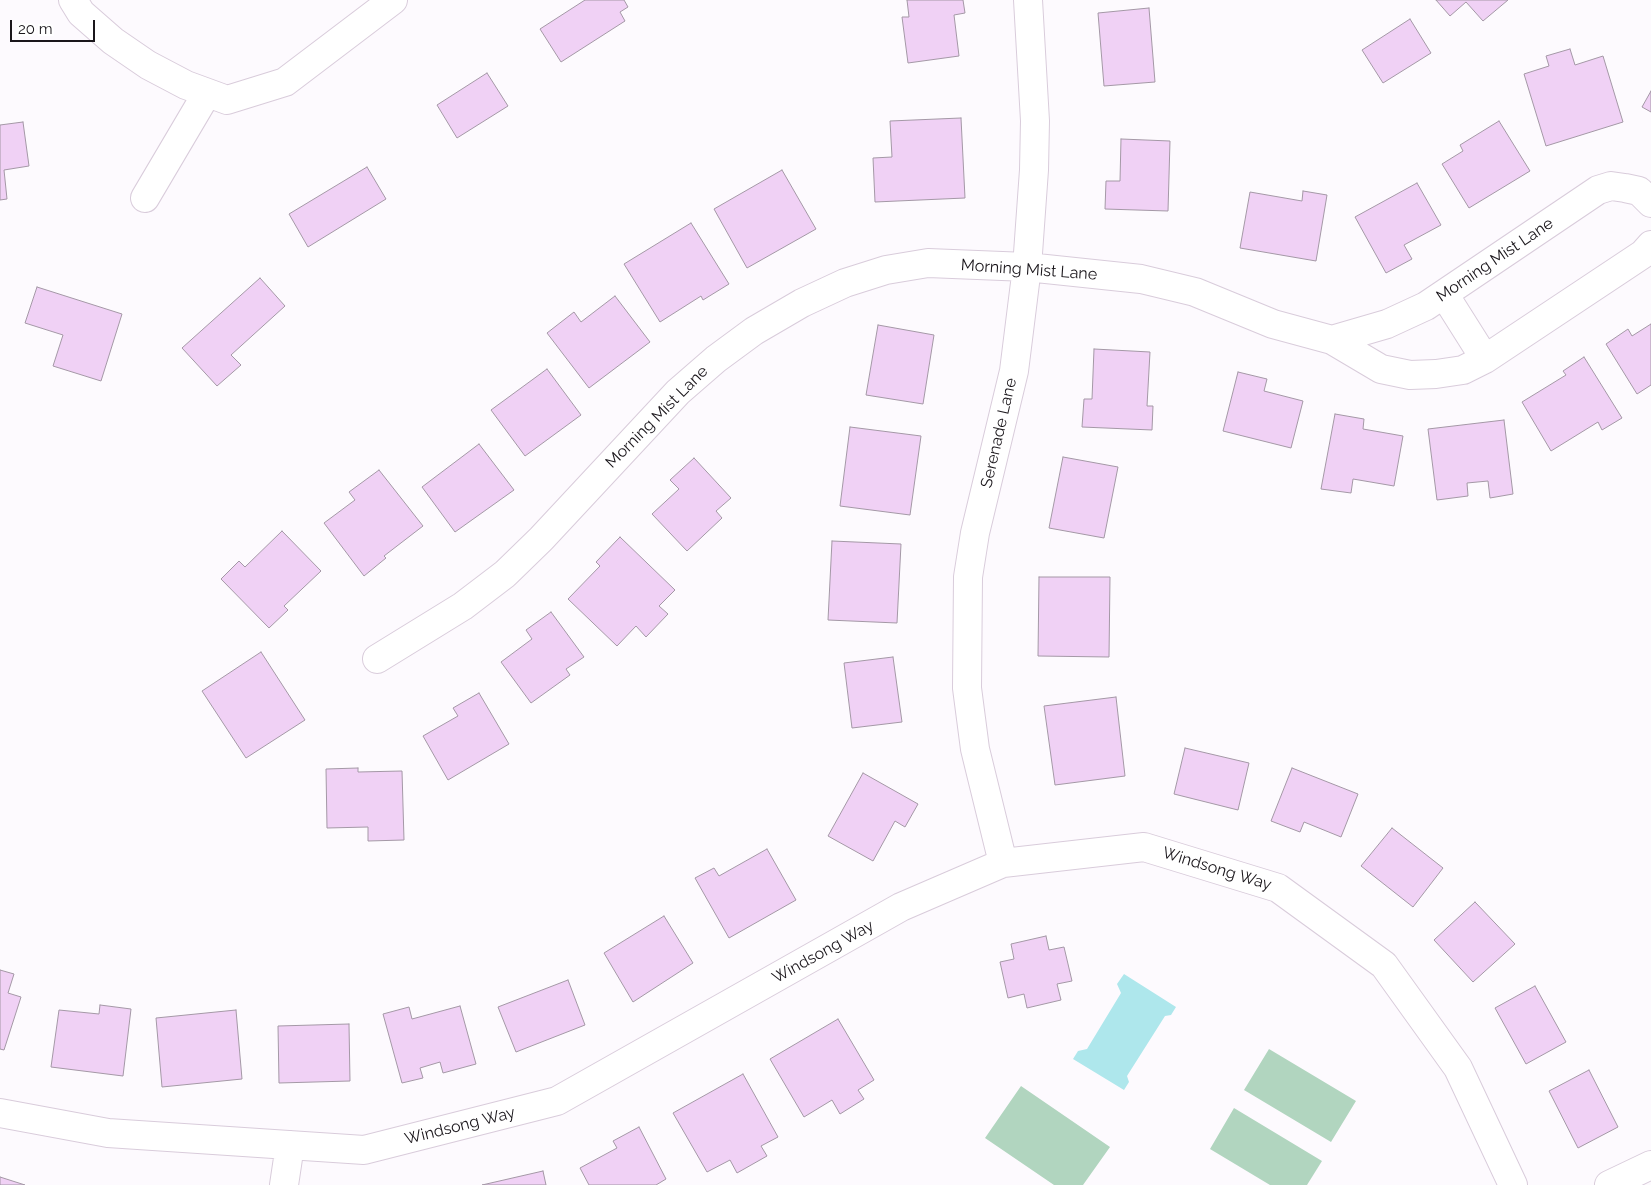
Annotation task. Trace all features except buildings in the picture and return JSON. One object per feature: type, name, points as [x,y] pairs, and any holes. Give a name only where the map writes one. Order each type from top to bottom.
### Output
[{"type":"street","points":[[73,0],[81,13],[113,41],[148,65],[186,85],[227,100],[285,82],[393,0]]},
{"type":"street","name":"Serenade Lane","points":[[1003,862],[976,749],[967,688],[968,577],[975,533],[1014,371],[1026,267],[1034,170],[1035,121],[1028,0]]},
{"type":"street","points":[[144,198],[207,93]]},
{"type":"street","name":"Morning Mist Lane","points":[[1332,340],[1387,324],[1407,316],[1444,294],[1598,190],[1611,186],[1625,188],[1639,192],[1651,203]]},
{"type":"street","name":"Morning Mist Lane","points":[[377,659],[463,606],[505,574],[541,539],[678,392],[716,359],[754,331],[802,303],[845,283],[886,270],[928,263],[1026,267],[1150,281],[1195,292],[1273,324],[1332,340],[1382,370],[1410,375],[1436,374],[1463,370],[1486,359],[1644,254],[1651,245]]},
{"type":"street","points":[[1444,294],[1486,359]]},
{"type":"street","name":"Windsong Way","points":[[0,1114],[108,1133],[364,1150],[558,1101],[901,907],[1003,862],[1144,847],[1278,888],[1384,965],[1458,1068],[1513,1185]]},
{"type":"street","points":[[284,1185],[290,1145]]},
{"type":"street","points":[[1610,1185],[1651,1165]]},
{"type":"green space","points":[[1269,1049],[1356,1101],[1331,1142],[1244,1090]]},
{"type":"green space","points":[[1021,1086],[1110,1147],[1083,1185],[1054,1185],[985,1138]]},
{"type":"green space","points":[[1234,1108],[1322,1161],[1307,1185],[1270,1185],[1210,1149]]},
{"type":"water","points":[[1124,974],[1176,1007],[1171,1015],[1165,1016],[1127,1076],[1129,1082],[1124,1090],[1073,1059],[1078,1051],[1087,1049],[1121,993],[1117,984]]}]
